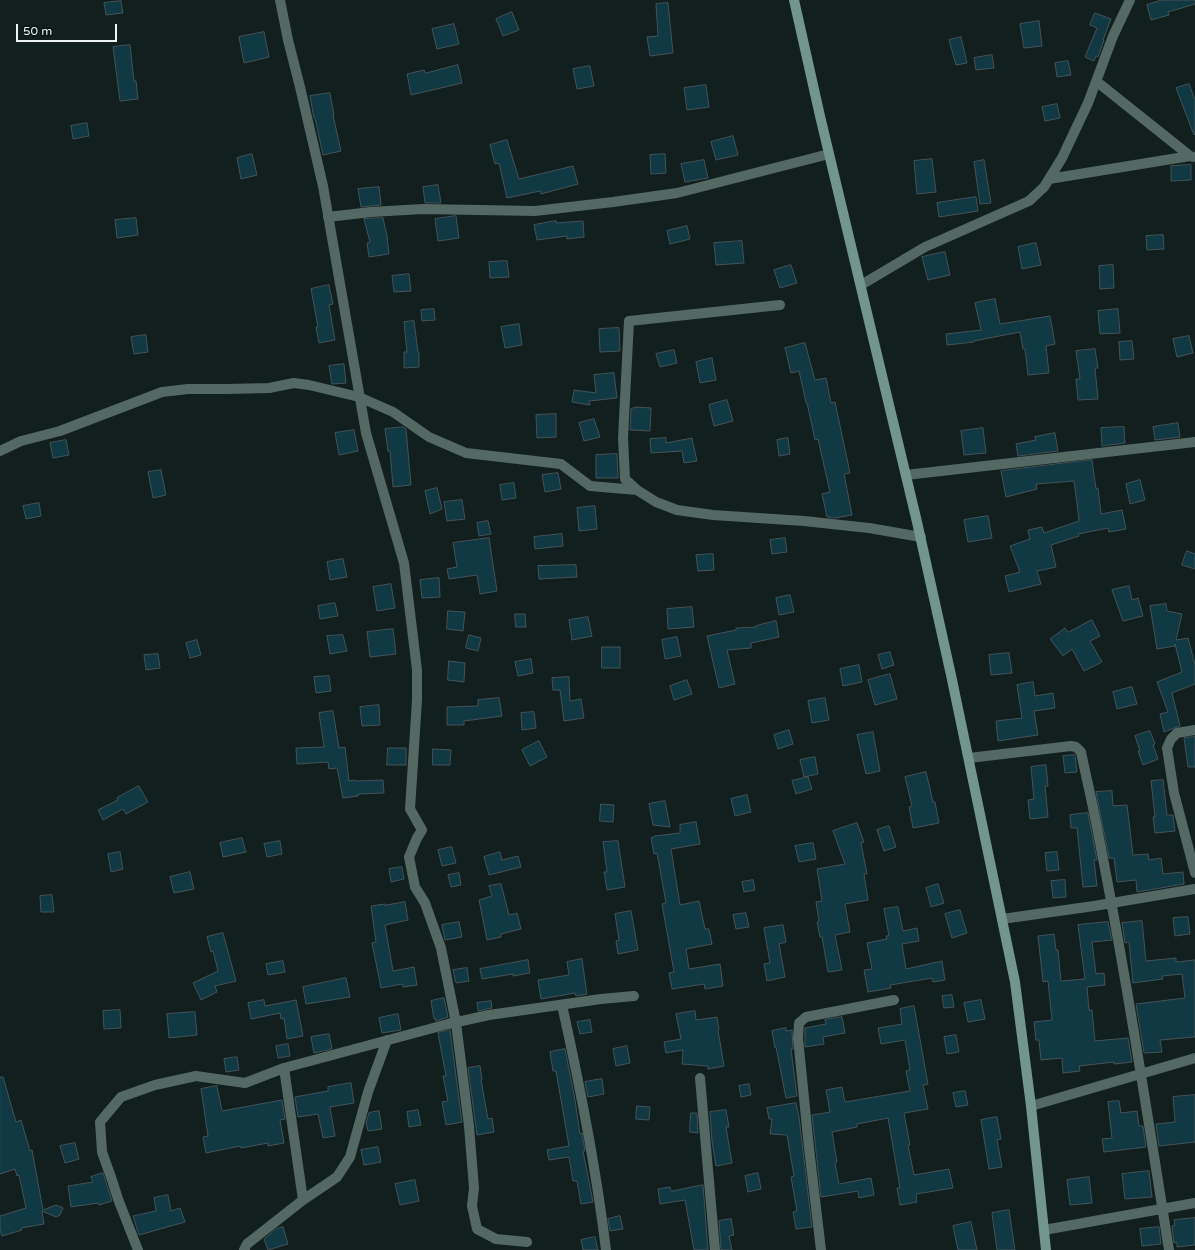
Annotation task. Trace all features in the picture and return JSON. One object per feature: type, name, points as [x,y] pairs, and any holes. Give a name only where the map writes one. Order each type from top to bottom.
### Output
[{"type":"main road","points":[[794,0],[829,154],[921,537],[969,758],[1015,982],[1031,1106],[1046,1250]]},
{"type":"street","points":[[280,0],[288,40],[323,186],[366,433],[404,563],[417,670],[417,700],[410,809],[422,830],[409,857],[415,887],[426,904],[441,948],[456,1022],[469,1126],[474,1188],[472,1206],[477,1228],[496,1239],[527,1242]]},
{"type":"street","points":[[860,285],[925,248],[1029,201],[1044,188],[1062,158],[1088,103],[1113,36],[1130,0]]},
{"type":"street","points":[[1096,81],[1192,156]]},
{"type":"street","points":[[328,217],[371,212],[423,210],[535,211],[613,202],[677,193],[829,154]]},
{"type":"street","points":[[1049,179],[1192,156]]},
{"type":"street","points":[[780,305],[629,321],[623,438],[625,479],[637,490],[656,502],[677,510],[713,515],[804,521],[869,528],[921,537]]},
{"type":"street","points":[[0,451],[21,441],[60,431],[162,392],[188,389],[269,388],[294,384],[309,385],[359,397],[393,412],[429,437],[466,453],[561,464],[590,486],[637,490]]},
{"type":"street","points":[[906,475],[1195,442]]},
{"type":"street","points":[[1195,730],[1177,733],[1171,740],[1168,748],[1174,793],[1195,873]]},
{"type":"street","points":[[969,758],[1071,746],[1076,747],[1081,752],[1099,836],[1111,903],[1141,1073],[1169,1250]]},
{"type":"street","points":[[1002,919],[1195,889]]},
{"type":"street","points":[[138,1250],[102,1152],[100,1122],[121,1097],[155,1085],[196,1076],[245,1083],[284,1068],[456,1022],[489,1015],[562,1004],[634,996]]},
{"type":"street","points":[[821,1250],[798,1038],[799,1023],[806,1017],[894,1000]]},
{"type":"street","points":[[562,1004],[578,1080],[601,1207],[606,1250]]},
{"type":"street","points":[[244,1250],[247,1244],[303,1200],[337,1177],[350,1157],[368,1092],[387,1040]]},
{"type":"street","points":[[1031,1106],[1195,1058]]},
{"type":"street","points":[[284,1068],[303,1200]]},
{"type":"street","points":[[700,1078],[715,1250]]},
{"type":"street","points":[[1044,1230],[1195,1203]]},
{"type":"building","points":[[1162,0],[1195,0],[1195,4],[1168,12],[1169,15],[1151,20],[1147,5]]},
{"type":"building","points":[[121,1],[123,13],[106,15],[104,3]]},
{"type":"building","points":[[668,3],[673,53],[650,56],[647,37],[658,36],[656,4]]},
{"type":"building","points":[[512,12],[519,30],[503,36],[496,19]]},
{"type":"building","points":[[1095,13],[1111,19],[1098,57],[1096,56],[1094,61],[1085,57],[1097,28],[1090,25]]},
{"type":"building","points":[[1039,21],[1042,46],[1024,48],[1020,24]]},
{"type":"building","points":[[454,24],[459,44],[437,49],[432,29]]},
{"type":"building","points":[[264,32],[269,57],[244,63],[239,37]]},
{"type":"building","points":[[961,37],[967,63],[956,65],[949,40]]},
{"type":"building","points":[[130,45],[134,81],[136,81],[138,99],[120,101],[113,47]]},
{"type":"building","points":[[992,55],[994,68],[976,70],[974,58]]},
{"type":"building","points":[[1068,61],[1071,75],[1057,77],[1055,63]]},
{"type":"building","points":[[458,65],[462,83],[411,95],[407,74],[424,70],[425,73]]},
{"type":"building","points":[[590,66],[594,86],[577,89],[573,69]]},
{"type":"building","points":[[1189,84],[1195,100],[1194,135],[1176,88]]},
{"type":"building","points":[[706,85],[709,107],[687,110],[684,88]]},
{"type":"building","points":[[330,93],[341,151],[323,155],[310,96]]},
{"type":"building","points":[[1057,104],[1060,118],[1045,121],[1042,107]]},
{"type":"building","points":[[87,123],[89,136],[73,139],[71,126]]},
{"type":"building","points":[[733,136],[738,155],[716,160],[711,142]]},
{"type":"building","points":[[507,140],[519,179],[573,166],[578,184],[541,194],[540,191],[507,198],[499,163],[495,164],[490,145]]},
{"type":"building","points":[[252,154],[257,175],[241,179],[237,158]]},
{"type":"building","points":[[665,154],[666,173],[651,174],[650,155]]},
{"type":"building","points":[[932,159],[936,192],[917,194],[914,161]]},
{"type":"building","points":[[704,160],[708,178],[685,182],[681,164]]},
{"type":"building","points":[[984,160],[991,203],[980,204],[974,162]]},
{"type":"building","points":[[1191,165],[1191,180],[1171,181],[1171,166]]},
{"type":"building","points":[[438,185],[441,203],[425,203],[423,187]]},
{"type":"building","points":[[379,187],[381,205],[361,207],[358,189]]},
{"type":"building","points":[[976,197],[978,211],[939,217],[937,203]]},
{"type":"building","points":[[456,216],[459,238],[438,241],[435,219]]},
{"type":"building","points":[[136,218],[138,235],[117,238],[115,220]]},
{"type":"building","points":[[383,218],[389,254],[369,257],[367,243],[370,242],[364,219]]},
{"type":"building","points":[[556,221],[556,223],[583,221],[584,237],[567,239],[567,236],[537,240],[534,225]]},
{"type":"building","points":[[687,226],[690,239],[670,244],[667,231]]},
{"type":"building","points":[[1163,235],[1164,249],[1147,250],[1146,236]]},
{"type":"building","points":[[742,241],[744,263],[716,265],[714,243]]},
{"type":"building","points":[[1036,243],[1041,265],[1022,269],[1018,247]]},
{"type":"building","points":[[945,252],[950,275],[928,280],[922,257]]},
{"type":"building","points":[[507,261],[509,277],[490,278],[489,262]]},
{"type":"building","points":[[791,265],[797,283],[780,288],[774,270]]},
{"type":"building","points":[[1113,265],[1114,288],[1100,289],[1099,266]]},
{"type":"building","points":[[409,274],[411,291],[394,292],[392,276]]},
{"type":"building","points":[[329,285],[333,304],[329,305],[335,340],[319,343],[316,327],[318,327],[311,289]]},
{"type":"building","points":[[995,299],[1000,324],[1050,316],[1055,344],[1046,346],[1049,373],[1028,375],[1025,349],[1023,349],[1020,332],[974,342],[947,345],[946,334],[981,330],[975,303]]},
{"type":"building","points":[[434,309],[435,320],[422,321],[421,310]]},
{"type":"building","points":[[1118,309],[1120,333],[1100,334],[1098,311]]},
{"type":"building","points":[[414,321],[419,352],[419,367],[404,368],[404,352],[407,352],[404,322]]},
{"type":"building","points":[[519,324],[522,345],[505,348],[501,327]]},
{"type":"building","points":[[619,328],[620,351],[600,352],[599,329]]},
{"type":"building","points":[[146,335],[148,352],[134,354],[131,337]]},
{"type":"building","points":[[1189,336],[1193,353],[1177,357],[1173,339]]},
{"type":"building","points":[[1132,341],[1134,359],[1120,360],[1119,342]]},
{"type":"building","points":[[805,343],[815,380],[826,378],[831,403],[835,402],[850,473],[844,474],[852,515],[835,518],[827,517],[822,494],[830,492],[818,439],[815,440],[799,371],[791,373],[785,348]]},
{"type":"building","points":[[1095,349],[1098,368],[1095,368],[1098,399],[1078,400],[1076,379],[1080,379],[1076,351]]},
{"type":"building","points":[[674,350],[677,363],[660,367],[656,354]]},
{"type":"building","points":[[712,358],[716,380],[700,383],[696,362]]},
{"type":"building","points":[[344,364],[346,383],[332,384],[329,366]]},
{"type":"building","points":[[614,373],[617,398],[589,401],[590,405],[572,402],[574,390],[596,393],[594,375]]},
{"type":"building","points":[[727,400],[733,421],[714,426],[709,405]]},
{"type":"building","points":[[637,407],[651,408],[650,431],[630,430],[631,409]]},
{"type":"building","points":[[556,414],[556,437],[537,438],[536,415]]},
{"type":"building","points":[[594,419],[600,437],[584,441],[579,423]]},
{"type":"building","points":[[1178,423],[1180,437],[1155,440],[1153,427]]},
{"type":"building","points":[[403,427],[406,429],[411,485],[393,487],[390,451],[388,451],[385,429]]},
{"type":"building","points":[[1124,427],[1125,443],[1102,446],[1101,428]]},
{"type":"building","points":[[983,428],[986,453],[964,455],[961,431]]},
{"type":"building","points":[[354,430],[358,451],[339,455],[335,433]]},
{"type":"building","points":[[1055,433],[1058,451],[1018,456],[1016,444],[1036,440],[1035,437]]},
{"type":"building","points":[[666,438],[666,443],[692,438],[697,461],[684,463],[682,451],[651,453],[650,439]]},
{"type":"building","points":[[788,438],[790,454],[779,456],[777,440]]},
{"type":"building","points":[[66,440],[69,455],[53,458],[50,443]]},
{"type":"building","points":[[617,454],[618,478],[596,478],[596,455]]},
{"type":"building","points":[[1092,460],[1096,489],[1098,488],[1101,514],[1122,510],[1126,529],[1109,532],[1108,528],[1078,534],[1079,536],[1051,545],[1056,567],[1037,571],[1041,584],[1009,592],[1005,576],[1020,572],[1010,546],[1030,539],[1028,530],[1042,527],[1044,533],[1079,521],[1079,519],[1074,481],[1036,484],[1037,489],[1006,497],[1001,471]]},
{"type":"building","points":[[161,470],[166,495],[153,498],[148,472]]},
{"type":"building","points":[[558,473],[561,489],[545,492],[542,475]]},
{"type":"building","points":[[1140,480],[1145,500],[1130,504],[1126,484]]},
{"type":"building","points":[[514,483],[516,498],[502,500],[500,485]]},
{"type":"building","points":[[437,488],[442,509],[430,514],[425,491]]},
{"type":"building","points":[[462,500],[465,519],[447,521],[444,502]]},
{"type":"building","points":[[39,503],[41,516],[26,519],[23,506]]},
{"type":"building","points":[[595,506],[597,529],[579,531],[577,508]]},
{"type":"building","points":[[988,516],[992,538],[968,542],[964,520]]},
{"type":"building","points":[[488,521],[491,534],[479,536],[477,523]]},
{"type":"building","points":[[562,534],[563,546],[535,549],[534,537]]},
{"type":"building","points":[[489,538],[497,591],[480,594],[477,575],[449,579],[447,569],[457,567],[453,543]]},
{"type":"building","points":[[785,538],[787,552],[772,554],[770,540]]},
{"type":"building","points":[[1187,551],[1195,554],[1195,569],[1182,565]]},
{"type":"building","points":[[713,554],[714,570],[698,571],[696,555]]},
{"type":"building","points":[[343,559],[347,577],[330,580],[327,562]]},
{"type":"building","points":[[576,565],[577,577],[539,579],[538,566]]},
{"type":"building","points":[[439,578],[440,597],[422,598],[420,580]]},
{"type":"building","points":[[391,584],[395,608],[377,611],[373,587]]},
{"type":"building","points":[[1129,586],[1132,600],[1138,598],[1143,616],[1123,621],[1112,590]]},
{"type":"building","points":[[790,595],[794,612],[779,615],[776,598]]},
{"type":"building","points":[[335,603],[338,616],[320,619],[318,606]]},
{"type":"building","points":[[1166,604],[1167,611],[1182,614],[1176,640],[1188,638],[1195,665],[1195,684],[1172,693],[1180,726],[1164,732],[1160,714],[1168,712],[1157,682],[1182,672],[1175,644],[1175,646],[1157,649],[1150,606]]},
{"type":"building","points":[[692,607],[694,627],[668,629],[667,609]]},
{"type":"building","points":[[448,611],[465,612],[463,631],[447,629]]},
{"type":"building","points":[[515,614],[525,614],[526,627],[516,627]]},
{"type":"building","points":[[588,617],[592,636],[572,640],[569,620]]},
{"type":"building","points":[[1092,620],[1100,636],[1090,641],[1102,662],[1084,671],[1072,649],[1063,656],[1050,639],[1065,628],[1068,632]]},
{"type":"building","points":[[776,621],[779,637],[751,643],[751,648],[727,650],[735,684],[719,688],[707,636],[736,630],[736,628],[756,627]]},
{"type":"building","points":[[393,629],[396,654],[370,657],[367,632]]},
{"type":"building","points":[[343,635],[347,651],[330,654],[327,636]]},
{"type":"building","points":[[469,635],[481,638],[478,651],[466,648]]},
{"type":"building","points":[[677,637],[681,656],[665,659],[662,640]]},
{"type":"building","points":[[197,640],[201,655],[190,658],[186,643]]},
{"type":"building","points":[[602,647],[620,647],[620,668],[602,668]]},
{"type":"building","points":[[890,652],[894,665],[882,669],[878,655]]},
{"type":"building","points":[[1009,653],[1012,673],[991,675],[989,655]]},
{"type":"building","points":[[158,654],[160,668],[146,670],[144,655]]},
{"type":"building","points":[[531,659],[533,673],[518,676],[515,662]]},
{"type":"building","points":[[449,661],[465,663],[464,682],[448,680]]},
{"type":"building","points":[[859,665],[862,682],[843,686],[840,669]]},
{"type":"building","points":[[890,674],[897,699],[875,705],[868,680]]},
{"type":"building","points":[[329,676],[331,691],[316,693],[314,677]]},
{"type":"building","points":[[569,677],[570,701],[581,699],[584,718],[564,721],[560,690],[553,690],[552,678]]},
{"type":"building","points":[[687,680],[692,694],[674,700],[670,686]]},
{"type":"building","points":[[1033,682],[1035,696],[1053,693],[1055,708],[1034,711],[1038,735],[998,741],[996,721],[1022,718],[1017,685]]},
{"type":"building","points":[[1132,687],[1137,704],[1117,709],[1113,692]]},
{"type":"building","points":[[499,698],[502,716],[464,721],[464,725],[447,725],[447,707],[478,706],[478,700]]},
{"type":"building","points":[[825,698],[829,720],[812,723],[808,701]]},
{"type":"building","points":[[379,705],[380,725],[362,726],[360,707]]},
{"type":"building","points":[[333,711],[339,748],[345,747],[349,781],[383,780],[384,793],[358,794],[358,796],[343,798],[337,768],[329,769],[328,762],[297,764],[296,748],[324,747],[319,713]]},
{"type":"building","points":[[534,712],[536,728],[522,730],[521,713]]},
{"type":"building","points":[[789,730],[793,744],[778,749],[774,735]]},
{"type":"building","points":[[1150,731],[1155,744],[1153,745],[1158,759],[1143,765],[1135,736]]},
{"type":"building","points":[[873,732],[880,771],[866,774],[857,735]]},
{"type":"building","points":[[1195,737],[1195,767],[1188,767],[1184,738]]},
{"type":"building","points":[[539,741],[547,757],[530,766],[522,750]]},
{"type":"building","points":[[388,748],[406,748],[406,765],[387,765]]},
{"type":"building","points":[[433,749],[451,750],[450,765],[433,765]]},
{"type":"building","points":[[1075,755],[1077,772],[1065,773],[1063,756]]},
{"type":"building","points":[[815,757],[818,774],[804,777],[800,760]]},
{"type":"building","points":[[1046,765],[1048,786],[1045,786],[1048,817],[1030,819],[1028,800],[1034,799],[1031,767]]},
{"type":"building","points":[[926,772],[933,802],[935,802],[939,823],[913,828],[909,807],[912,806],[905,777]]},
{"type":"building","points":[[808,777],[812,789],[796,794],[792,781]]},
{"type":"building","points":[[1163,780],[1167,815],[1173,815],[1175,831],[1155,833],[1153,817],[1155,817],[1151,781]]},
{"type":"building","points":[[139,786],[148,802],[126,814],[123,809],[103,820],[98,810],[118,800],[117,798]]},
{"type":"building","points":[[1112,791],[1113,806],[1127,805],[1133,855],[1148,854],[1149,860],[1161,858],[1163,874],[1183,872],[1184,884],[1137,892],[1136,880],[1117,882],[1114,858],[1109,858],[1096,792]]},
{"type":"building","points":[[747,795],[751,812],[735,816],[731,799]]},
{"type":"building","points":[[665,801],[670,827],[653,825],[649,804]]},
{"type":"building","points":[[601,804],[614,805],[613,822],[600,821]]},
{"type":"building","points":[[1088,813],[1097,860],[1094,860],[1097,886],[1083,887],[1077,828],[1071,828],[1070,815]]},
{"type":"building","points":[[696,822],[700,844],[671,849],[680,905],[699,901],[705,929],[709,929],[712,944],[686,949],[689,969],[720,964],[723,986],[705,989],[704,984],[672,989],[669,973],[674,972],[662,904],[666,903],[657,853],[654,854],[651,838],[655,836],[680,833],[680,825]]},
{"type":"building","points":[[857,823],[864,842],[861,843],[867,874],[864,874],[868,900],[845,904],[850,932],[835,935],[842,970],[828,972],[822,937],[820,937],[817,922],[819,921],[816,902],[822,901],[817,869],[845,864],[833,831]]},
{"type":"building","points":[[889,826],[896,847],[884,851],[877,830]]},
{"type":"building","points":[[242,838],[246,852],[223,857],[220,843]]},
{"type":"building","points":[[280,841],[282,854],[267,857],[264,844]]},
{"type":"building","points":[[618,841],[625,887],[607,890],[604,872],[607,872],[603,842]]},
{"type":"building","points":[[813,843],[816,859],[799,862],[795,846]]},
{"type":"building","points":[[452,847],[456,863],[442,866],[438,850]]},
{"type":"building","points":[[120,852],[123,869],[111,872],[108,854]]},
{"type":"building","points":[[500,852],[502,860],[518,856],[521,867],[489,875],[484,857]]},
{"type":"building","points":[[1057,852],[1059,870],[1047,871],[1045,853]]},
{"type":"building","points":[[402,867],[404,879],[391,882],[389,869]]},
{"type":"building","points":[[190,872],[194,889],[174,893],[170,877]]},
{"type":"building","points":[[459,873],[461,885],[451,887],[448,875]]},
{"type":"building","points":[[753,880],[755,890],[744,892],[742,882]]},
{"type":"building","points":[[1065,880],[1066,897],[1053,898],[1051,881]]},
{"type":"building","points":[[501,884],[509,915],[517,913],[521,929],[501,934],[501,937],[487,940],[479,900],[492,896],[489,886]]},
{"type":"building","points":[[938,884],[944,903],[931,907],[926,888]]},
{"type":"building","points":[[52,895],[54,912],[41,912],[40,896]]},
{"type":"building","points":[[405,902],[408,920],[385,925],[393,971],[414,967],[417,985],[403,987],[402,984],[381,988],[372,943],[376,942],[371,906]]},
{"type":"building","points":[[898,907],[903,931],[917,928],[919,941],[902,944],[906,969],[942,961],[945,980],[933,982],[932,978],[890,985],[891,988],[868,992],[864,970],[872,969],[867,943],[887,939],[886,936],[889,936],[884,909]]},
{"type":"building","points":[[960,910],[967,933],[952,938],[945,914]]},
{"type":"building","points":[[631,911],[638,950],[618,954],[616,941],[619,940],[615,914]]},
{"type":"building","points":[[746,913],[749,927],[736,929],[733,915]]},
{"type":"building","points":[[1188,917],[1190,934],[1175,936],[1173,918]]},
{"type":"building","points":[[1142,921],[1146,961],[1176,958],[1176,962],[1195,960],[1195,1037],[1160,1040],[1162,1052],[1144,1053],[1136,1004],[1185,998],[1182,974],[1162,976],[1163,979],[1133,983],[1129,942],[1125,943],[1122,923]]},
{"type":"building","points":[[459,922],[462,937],[445,940],[442,925]]},
{"type":"building","points":[[1108,922],[1112,940],[1092,942],[1096,974],[1104,973],[1105,985],[1087,987],[1089,1010],[1092,1010],[1095,1041],[1128,1038],[1132,1062],[1114,1064],[1114,1062],[1079,1066],[1080,1071],[1063,1073],[1062,1058],[1041,1060],[1039,1040],[1036,1040],[1034,1022],[1052,1020],[1048,981],[1043,982],[1038,936],[1054,934],[1056,950],[1058,950],[1061,981],[1085,979],[1078,925]]},
{"type":"building","points":[[783,925],[786,942],[779,944],[785,977],[767,981],[764,964],[770,963],[764,928]]},
{"type":"building","points":[[223,933],[236,981],[215,986],[217,992],[201,1000],[193,983],[218,971],[213,951],[211,952],[207,937]]},
{"type":"building","points":[[582,959],[587,994],[576,996],[575,993],[541,999],[538,980],[569,975],[567,962]]},
{"type":"building","points":[[528,960],[530,973],[482,979],[480,969]]},
{"type":"building","points":[[283,961],[285,972],[268,975],[266,964]]},
{"type":"building","points":[[467,968],[469,981],[456,983],[453,970]]},
{"type":"building","points":[[346,978],[350,997],[306,1004],[303,987]]},
{"type":"building","points":[[952,995],[954,1007],[944,1008],[942,996]]},
{"type":"building","points":[[444,998],[448,1017],[436,1021],[435,1018],[434,1019],[431,1001]]},
{"type":"building","points":[[264,1000],[265,1006],[296,1000],[303,1036],[287,1039],[284,1018],[281,1019],[280,1013],[251,1019],[248,1003]]},
{"type":"building","points":[[981,1000],[985,1019],[968,1022],[964,1003]]},
{"type":"building","points":[[491,1001],[492,1008],[478,1011],[477,1003]]},
{"type":"building","points":[[914,1006],[928,1084],[923,1085],[928,1109],[904,1113],[914,1175],[949,1169],[953,1188],[916,1194],[917,1202],[900,1205],[897,1188],[900,1188],[888,1118],[857,1124],[857,1127],[832,1132],[839,1184],[871,1178],[874,1195],[859,1198],[858,1191],[821,1197],[812,1115],[830,1112],[826,1090],[842,1087],[845,1102],[910,1091],[906,1071],[910,1070],[905,1040],[881,1044],[878,1028],[902,1024],[900,1009]]},
{"type":"building","points":[[120,1010],[121,1028],[104,1029],[103,1011]]},
{"type":"building","points":[[695,1011],[696,1020],[717,1017],[724,1066],[708,1069],[708,1066],[682,1064],[683,1050],[666,1053],[664,1042],[681,1039],[676,1014]]},
{"type":"building","points":[[195,1012],[197,1035],[169,1038],[167,1014]]},
{"type":"building","points":[[398,1014],[401,1030],[382,1033],[379,1018]]},
{"type":"building","points":[[842,1017],[845,1033],[823,1037],[824,1044],[805,1047],[805,1028],[826,1024],[825,1020]]},
{"type":"building","points":[[590,1020],[592,1032],[580,1034],[577,1022]]},
{"type":"building","points":[[786,1028],[786,1031],[792,1030],[793,1049],[791,1049],[797,1096],[786,1098],[772,1031]]},
{"type":"building","points":[[450,1030],[462,1122],[446,1125],[442,1102],[448,1101],[443,1076],[446,1076],[438,1033]]},
{"type":"building","points":[[329,1034],[332,1049],[314,1053],[311,1037]]},
{"type":"building","points":[[956,1035],[959,1052],[947,1054],[944,1037]]},
{"type":"building","points":[[288,1044],[290,1056],[278,1058],[276,1046]]},
{"type":"building","points":[[627,1046],[630,1063],[616,1066],[613,1049]]},
{"type":"building","points":[[565,1049],[580,1134],[582,1133],[585,1151],[583,1151],[593,1202],[581,1204],[577,1181],[573,1181],[569,1157],[549,1160],[547,1150],[569,1146],[556,1071],[553,1071],[550,1052]]},
{"type":"building","points":[[237,1057],[239,1070],[226,1072],[224,1059]]},
{"type":"building","points":[[480,1066],[488,1119],[492,1118],[494,1132],[477,1135],[468,1068]]},
{"type":"building","points":[[0,1077],[3,1077],[16,1122],[21,1120],[30,1151],[32,1150],[43,1210],[56,1205],[63,1208],[60,1215],[56,1217],[42,1211],[44,1224],[21,1228],[22,1230],[2,1236],[0,1230],[0,1216],[26,1208],[19,1175],[17,1176],[15,1169],[0,1174]]},
{"type":"building","points":[[602,1079],[604,1094],[588,1097],[585,1082]]},
{"type":"building","points":[[351,1083],[354,1103],[330,1107],[335,1136],[323,1138],[318,1114],[298,1117],[295,1097],[328,1091],[328,1087]]},
{"type":"building","points":[[749,1084],[751,1095],[741,1097],[739,1086]]},
{"type":"building","points":[[217,1086],[222,1111],[282,1100],[285,1119],[280,1120],[284,1143],[268,1146],[268,1143],[241,1148],[240,1146],[206,1153],[203,1137],[208,1136],[201,1089]]},
{"type":"building","points":[[965,1091],[968,1105],[956,1107],[953,1093]]},
{"type":"building","points":[[1195,1095],[1195,1142],[1159,1146],[1156,1124],[1175,1122],[1173,1097]]},
{"type":"building","points":[[1119,1101],[1121,1113],[1137,1111],[1139,1126],[1143,1126],[1146,1147],[1104,1152],[1102,1139],[1112,1138],[1108,1102]]},
{"type":"building","points":[[796,1103],[812,1227],[796,1229],[793,1212],[797,1211],[791,1177],[794,1176],[787,1135],[770,1134],[772,1119],[769,1119],[767,1108]]},
{"type":"building","points":[[637,1106],[650,1107],[649,1120],[636,1119]]},
{"type":"building","points":[[418,1110],[421,1125],[409,1127],[407,1112]]},
{"type":"building","points":[[726,1110],[729,1127],[726,1127],[732,1163],[716,1166],[712,1141],[710,1112]]},
{"type":"building","points":[[379,1111],[382,1129],[368,1131],[366,1123],[369,1113]]},
{"type":"building","points":[[691,1113],[697,1113],[698,1133],[690,1132]]},
{"type":"building","points":[[997,1117],[1001,1139],[997,1140],[1002,1167],[989,1169],[981,1120]]},
{"type":"building","points":[[75,1143],[79,1159],[65,1163],[60,1146]]},
{"type":"building","points":[[378,1147],[381,1162],[364,1165],[361,1150]]},
{"type":"building","points":[[1149,1171],[1152,1197],[1125,1199],[1122,1174]]},
{"type":"building","points":[[103,1173],[112,1201],[99,1205],[98,1203],[71,1207],[68,1186],[93,1182],[91,1177]]},
{"type":"building","points":[[758,1173],[761,1189],[748,1192],[745,1176]]},
{"type":"building","points":[[1089,1177],[1092,1203],[1070,1205],[1067,1180]]},
{"type":"building","points":[[415,1180],[419,1201],[400,1205],[395,1184]]},
{"type":"building","points":[[703,1185],[708,1250],[694,1250],[685,1200],[660,1204],[658,1189],[670,1187],[671,1191]]},
{"type":"building","points":[[168,1195],[171,1211],[180,1208],[185,1222],[139,1235],[133,1216],[156,1211],[154,1198]]},
{"type":"building","points":[[1009,1210],[1015,1250],[997,1250],[992,1213]]},
{"type":"building","points":[[620,1216],[623,1229],[610,1231],[608,1219]]},
{"type":"building","points":[[1195,1218],[1195,1245],[1177,1247],[1177,1242],[1174,1243],[1172,1226],[1175,1225],[1174,1220]]},
{"type":"building","points":[[731,1219],[734,1235],[729,1236],[732,1250],[721,1250],[719,1221]]},
{"type":"building","points":[[971,1222],[977,1250],[958,1250],[953,1226]]},
{"type":"building","points":[[283,1227],[288,1244],[268,1250],[264,1239],[276,1229]]},
{"type":"building","points":[[1159,1227],[1161,1244],[1142,1246],[1140,1229]]},
{"type":"building","points":[[595,1237],[598,1250],[583,1250],[581,1240]]}]
